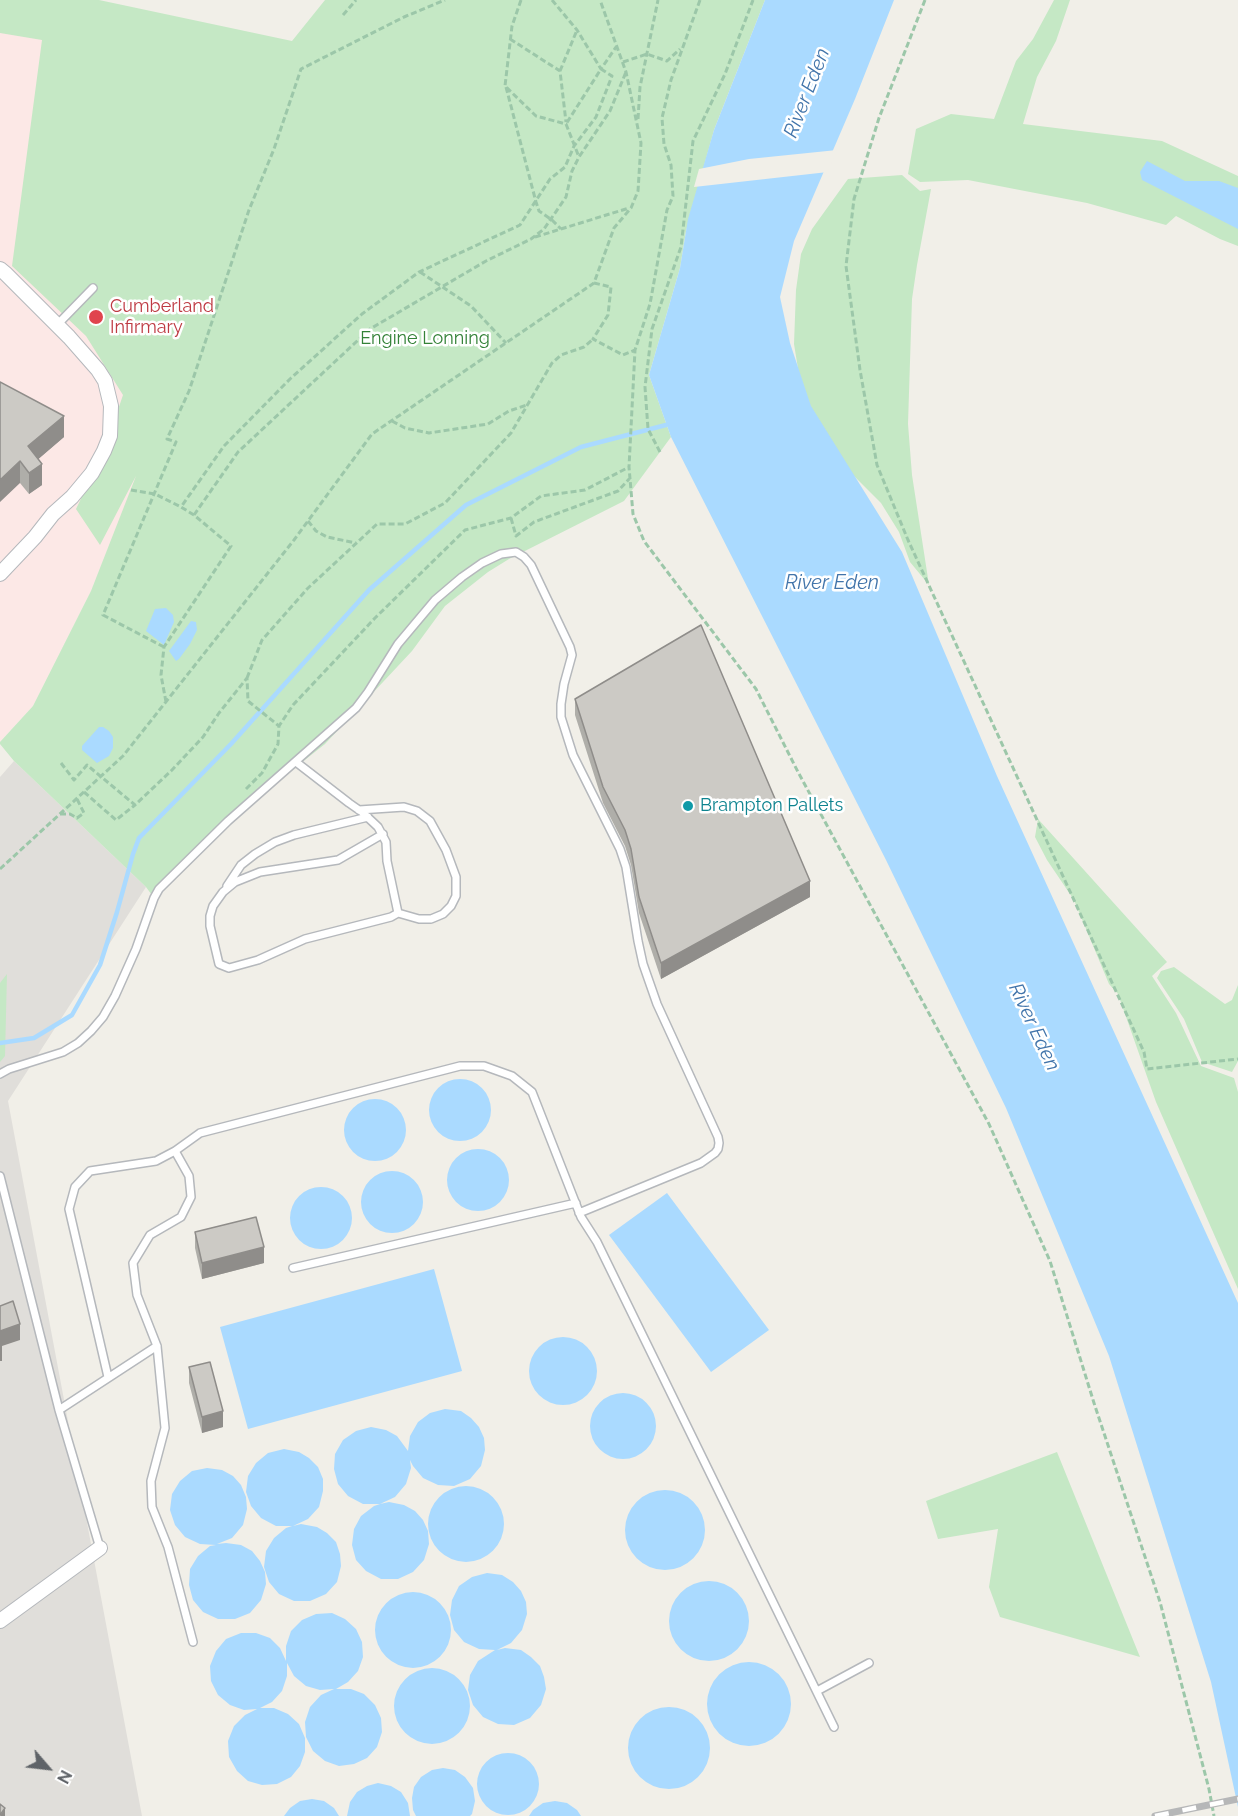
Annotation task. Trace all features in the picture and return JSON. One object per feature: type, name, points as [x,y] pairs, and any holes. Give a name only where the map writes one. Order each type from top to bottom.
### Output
[{"type":"street","points":[[0,269],[57,325],[98,370],[105,381],[111,405],[110,436],[92,473],[0,574]]},
{"type":"street","points":[[0,1621],[100,1548]]},
{"type":"lane","points":[[57,325],[93,288]]},
{"type":"lane","points":[[0,1074],[63,1052],[78,1043],[91,1031],[103,1017],[115,996],[159,889],[228,821],[356,708],[398,644],[435,600],[482,563],[501,554],[516,552],[524,556],[531,565],[570,646],[572,655],[561,704],[561,717],[573,755],[620,849],[626,867],[643,964],[657,1004],[719,1143],[718,1149],[701,1163],[579,1213]]},
{"type":"lane","points":[[296,762],[368,817],[383,834],[398,913]]},
{"type":"lane","points":[[359,810],[404,807],[417,811],[430,821],[446,850],[456,878],[456,896],[451,906],[443,914],[431,920],[398,913],[381,920],[305,939],[258,960],[225,968],[219,964],[210,926],[210,916],[213,906],[241,865],[275,842],[294,835],[368,817]]},
{"type":"lane","points":[[223,892],[235,882],[260,872],[338,860],[383,834]]},
{"type":"lane","points":[[108,1377],[69,1209],[75,1187],[90,1171],[156,1161],[175,1152],[200,1133],[460,1066],[484,1066],[512,1076],[532,1092],[579,1213],[597,1242],[834,1727]]},
{"type":"lane","points":[[175,1152],[189,1176],[190,1197],[181,1217],[150,1235],[134,1263],[137,1295],[157,1346],[165,1428],[151,1481],[152,1507],[168,1547],[193,1642]]},
{"type":"lane","points":[[0,1176],[58,1410],[100,1548]]},
{"type":"lane","points":[[293,1268],[576,1203]]},
{"type":"lane","points":[[58,1410],[157,1346]]},
{"type":"lane","points":[[817,1691],[869,1663]]},
{"type":"path","points":[[343,15],[356,0]]},
{"type":"path","points":[[164,647],[103,615],[176,442],[167,439],[189,391],[249,210],[274,149],[301,69],[404,17],[445,0]]},
{"type":"path","points":[[521,0],[512,26],[505,86],[539,211],[561,229]]},
{"type":"path","points":[[181,507],[224,446],[290,379],[362,314],[419,272],[520,225],[550,179],[565,167],[574,146],[596,117],[612,76],[601,69],[577,30],[552,0]]},
{"type":"path","points":[[0,869],[123,756],[308,521],[372,434],[594,283],[614,228],[631,208],[638,191],[641,143],[626,72],[600,0]]},
{"type":"path","points":[[637,121],[640,87],[658,0]]},
{"type":"path","points":[[700,0],[681,48],[662,118],[664,144],[671,165],[673,196],[667,210],[650,304],[635,350],[629,467],[633,514],[644,541],[756,689],[798,772],[989,1124],[1050,1261],[1160,1602],[1214,1816]]},
{"type":"path","points":[[660,452],[648,429],[645,387],[652,329],[681,247],[693,141],[725,74],[753,0]]},
{"type":"path","points":[[925,0],[879,118],[854,200],[846,266],[860,370],[877,465],[913,551],[1144,1052],[1147,1069],[1238,1059]]},
{"type":"path","points":[[577,30],[560,71],[566,124],[579,157]]},
{"type":"path","points":[[510,39],[560,71]]},
{"type":"path","points":[[566,124],[616,47]]},
{"type":"path","points":[[623,62],[647,54],[667,61],[681,48]]},
{"type":"path","points":[[531,239],[552,220],[566,197],[572,171],[610,111],[626,72]]},
{"type":"path","points":[[505,86],[536,116],[566,124]]},
{"type":"path","points":[[194,515],[238,452],[370,329],[486,261],[531,239],[631,208]]},
{"type":"path","points":[[419,272],[471,306],[506,342]]},
{"type":"path","points":[[84,792],[116,820],[135,805],[203,736],[247,678],[262,640],[307,589],[377,524],[405,524],[446,503],[511,433],[552,363],[561,355],[584,347],[593,339],[608,315],[611,287],[594,283]]},
{"type":"path","points":[[593,339],[623,355],[635,350]]},
{"type":"path","points":[[391,421],[405,428],[429,433],[488,424],[509,411],[528,404]]},
{"type":"path","points":[[238,796],[262,773],[278,744],[279,726],[293,705],[375,618],[465,530],[511,519],[541,496],[585,489],[629,467]]},
{"type":"path","points":[[511,519],[516,536],[534,522],[618,491],[630,478]]},
{"type":"path","points":[[131,490],[155,494],[181,507],[231,546],[164,647],[161,675],[166,702]]},
{"type":"path","points":[[308,521],[315,531],[327,537],[356,543]]},
{"type":"path","points":[[247,678],[248,701],[279,726]]},
{"type":"path","points":[[61,763],[74,780],[87,765],[135,805]]},
{"type":"path","points":[[60,814],[70,814],[77,818],[84,813],[77,799]]},
{"type":"shaded area","name":"Cumberland Infirmary","points":[[0,0],[67,0],[99,144],[140,468],[91,591],[33,706],[0,742]]},
{"type":"shaded area","points":[[14,761],[146,887],[8,1101],[142,1816],[0,1816],[0,777]]},
{"type":"green space","name":"Engine Lonning","points":[[0,0],[99,0],[292,41],[325,0],[765,0],[714,130],[686,231],[680,268],[649,375],[671,437],[624,501],[509,559],[488,572],[445,606],[412,651],[325,744],[228,821],[154,898],[146,887],[14,761],[0,744],[33,706],[91,591],[136,476],[100,545],[76,509],[104,451],[123,395],[86,336],[12,266],[42,40],[0,33]]},
{"type":"green space","points":[[1054,0],[1070,0],[1056,41],[1037,77],[1023,124],[1162,141],[1238,176],[1238,246],[1176,216],[1166,225],[1087,203],[968,180],[920,182],[908,174],[916,129],[951,114],[994,119],[1016,61],[1033,39]]},
{"type":"green space","points":[[902,175],[920,191],[931,189],[912,299],[908,424],[912,475],[929,585],[910,562],[899,532],[881,503],[846,468],[818,425],[800,381],[794,344],[796,290],[801,254],[812,229],[848,179]]},
{"type":"green space","points":[[1038,819],[1167,962],[1152,976],[1176,1013],[1201,1066],[1234,1078],[1238,1092],[1238,1289],[1156,1102],[1118,994],[1109,984],[1074,900],[1047,860],[1035,837]]},
{"type":"green space","points":[[1174,967],[1225,1004],[1232,1000],[1238,985],[1238,1061],[1232,1072],[1202,1062],[1184,1019],[1157,978],[1161,971]]},
{"type":"green space","points":[[7,974],[5,1056],[0,1062],[0,983]]},
{"type":"green space","points":[[1057,1452],[1140,1657],[1000,1617],[989,1587],[998,1529],[938,1539],[926,1501]]},
{"type":"water","name":"River Eden","points":[[765,0],[894,0],[855,99],[794,241],[780,297],[790,343],[811,406],[902,552],[997,776],[1238,1303],[1238,1807],[1211,1682],[1109,1356],[1006,1108],[886,860],[671,437],[649,375],[680,268],[688,219],[714,130]]},
{"type":"water","points":[[1147,161],[1185,181],[1219,181],[1238,188],[1238,229],[1142,180],[1140,172]]},
{"type":"water","points":[[166,608],[173,615],[174,622],[164,645],[146,631],[155,609]]},
{"type":"water","points":[[191,621],[196,622],[197,630],[190,644],[176,661],[169,651]]},
{"type":"water","points":[[99,727],[109,731],[113,737],[113,748],[109,756],[97,763],[82,750],[82,746]]},
{"type":"water","points":[[460,1079],[477,1084],[482,1088],[486,1093],[491,1110],[486,1127],[482,1132],[477,1136],[460,1141],[443,1136],[438,1132],[434,1127],[429,1110],[434,1093],[438,1088],[443,1084]]},
{"type":"water","points":[[375,1099],[387,1101],[397,1108],[404,1118],[406,1130],[404,1142],[397,1152],[387,1159],[375,1161],[363,1159],[353,1152],[346,1142],[344,1130],[346,1118],[353,1108],[363,1101]]},
{"type":"water","points":[[478,1149],[495,1154],[500,1158],[504,1163],[509,1180],[504,1197],[500,1202],[495,1206],[478,1211],[461,1206],[456,1202],[452,1197],[447,1180],[452,1163],[456,1158],[461,1154]]},
{"type":"water","points":[[392,1171],[404,1173],[414,1180],[421,1190],[423,1202],[421,1214],[414,1224],[404,1231],[392,1233],[380,1231],[370,1224],[363,1214],[361,1202],[363,1190],[370,1180],[380,1173]]},
{"type":"water","points":[[321,1187],[338,1192],[343,1196],[347,1201],[352,1218],[347,1235],[343,1240],[338,1244],[321,1249],[304,1244],[299,1240],[295,1235],[290,1218],[295,1201],[299,1196],[304,1192]]},
{"type":"water","points":[[667,1193],[769,1330],[711,1372],[609,1235]]},
{"type":"water","points":[[434,1269],[462,1371],[248,1429],[220,1327]]},
{"type":"water","points":[[563,1337],[576,1340],[587,1347],[594,1358],[597,1371],[594,1384],[587,1395],[576,1402],[563,1405],[550,1402],[539,1395],[532,1384],[529,1371],[532,1358],[539,1347],[550,1340]]},
{"type":"water","points":[[616,1393],[630,1393],[642,1398],[651,1407],[656,1426],[654,1439],[647,1450],[630,1459],[616,1459],[604,1454],[595,1445],[590,1433],[590,1419],[595,1407],[604,1398]]},
{"type":"water","points":[[445,1409],[461,1411],[479,1427],[484,1438],[485,1450],[481,1466],[470,1479],[454,1486],[438,1485],[423,1478],[410,1460],[411,1468],[406,1484],[395,1497],[380,1504],[363,1504],[348,1496],[338,1484],[334,1469],[335,1454],[343,1440],[356,1431],[371,1427],[386,1430],[397,1436],[408,1451],[410,1436],[418,1422],[430,1413]]},
{"type":"water","points":[[284,1449],[299,1452],[309,1458],[318,1467],[323,1479],[319,1507],[308,1519],[293,1526],[301,1524],[317,1527],[336,1542],[340,1554],[341,1566],[337,1582],[326,1594],[310,1601],[294,1601],[279,1594],[269,1582],[264,1567],[266,1551],[274,1538],[292,1526],[276,1526],[261,1518],[251,1506],[246,1492],[248,1476],[256,1463],[268,1453]]},
{"type":"water","points":[[207,1468],[222,1470],[233,1476],[241,1485],[246,1497],[247,1509],[243,1525],[232,1538],[217,1544],[241,1545],[252,1551],[265,1572],[266,1584],[261,1600],[250,1613],[235,1619],[218,1619],[203,1612],[193,1600],[189,1585],[190,1569],[198,1556],[210,1546],[216,1545],[200,1544],[185,1537],[175,1525],[170,1510],[172,1494],[180,1481],[192,1471]]},
{"type":"water","points":[[466,1486],[481,1489],[493,1497],[501,1509],[504,1524],[501,1539],[493,1551],[481,1559],[466,1562],[451,1559],[439,1551],[431,1539],[428,1524],[431,1509],[439,1497],[451,1489]]},
{"type":"water","points":[[657,1490],[673,1490],[694,1501],[705,1522],[705,1538],[694,1559],[673,1570],[657,1570],[643,1564],[631,1552],[625,1538],[625,1522],[631,1508],[643,1496]]},
{"type":"water","points":[[389,1502],[404,1505],[415,1511],[423,1520],[428,1531],[429,1544],[424,1560],[413,1572],[398,1579],[381,1579],[366,1571],[356,1560],[352,1545],[354,1529],[361,1516],[374,1506]]},
{"type":"water","points":[[487,1573],[502,1575],[513,1582],[521,1591],[526,1602],[527,1614],[522,1630],[511,1643],[497,1650],[505,1648],[521,1650],[540,1666],[544,1677],[546,1689],[541,1705],[530,1718],[514,1725],[498,1724],[483,1717],[473,1705],[468,1690],[470,1675],[478,1661],[495,1650],[479,1649],[464,1642],[454,1630],[450,1615],[452,1600],[459,1586],[472,1577]]},
{"type":"water","points":[[709,1581],[724,1584],[737,1593],[746,1606],[749,1621],[746,1636],[737,1649],[724,1658],[709,1661],[694,1658],[681,1649],[672,1636],[669,1621],[672,1606],[681,1593],[694,1584]]},
{"type":"water","points":[[413,1592],[428,1595],[440,1603],[448,1615],[451,1630],[448,1645],[440,1657],[428,1665],[413,1668],[398,1665],[386,1657],[378,1645],[375,1630],[378,1615],[386,1603],[398,1595]]},
{"type":"water","points":[[332,1613],[345,1619],[356,1629],[362,1642],[363,1657],[358,1671],[348,1682],[336,1689],[351,1689],[364,1694],[375,1705],[381,1718],[382,1732],[377,1747],[367,1758],[354,1764],[339,1766],[325,1761],[313,1751],[306,1737],[305,1722],[310,1707],[321,1695],[334,1689],[320,1690],[306,1686],[294,1676],[287,1663],[287,1676],[282,1691],[272,1702],[260,1708],[274,1708],[288,1714],[299,1724],[305,1738],[305,1752],[300,1766],[291,1777],[277,1784],[262,1785],[248,1781],[237,1771],[229,1757],[228,1741],[234,1726],[245,1715],[257,1709],[244,1710],[230,1705],[218,1695],[211,1681],[210,1666],[216,1651],[226,1639],[241,1633],[256,1633],[270,1638],[280,1648],[286,1661],[286,1646],[291,1631],[302,1620],[316,1614]]},
{"type":"water","points":[[749,1662],[772,1669],[784,1681],[791,1704],[784,1727],[772,1739],[749,1746],[726,1739],[714,1727],[707,1704],[714,1681],[726,1669]]},
{"type":"water","points":[[432,1668],[447,1671],[459,1679],[467,1691],[470,1706],[467,1721],[459,1733],[447,1741],[432,1744],[417,1741],[405,1733],[397,1721],[394,1706],[397,1691],[405,1679],[417,1671]]},
{"type":"water","points":[[669,1707],[685,1710],[698,1719],[707,1732],[710,1748],[707,1764],[698,1777],[685,1786],[669,1789],[653,1786],[640,1777],[631,1764],[628,1748],[631,1732],[640,1719],[653,1710]]},
{"type":"water","points":[[502,1753],[514,1753],[530,1762],[537,1772],[539,1784],[537,1796],[530,1806],[514,1815],[502,1815],[491,1810],[482,1801],[477,1790],[477,1778],[482,1767],[491,1758]]},
{"type":"water","points":[[443,1768],[455,1770],[465,1777],[473,1788],[475,1801],[472,1814],[470,1816],[416,1816],[412,1798],[414,1787],[421,1777],[432,1770]]},
{"type":"water","points":[[378,1783],[391,1786],[401,1792],[408,1803],[410,1816],[347,1816],[350,1802],[357,1792]]},
{"type":"water","points":[[312,1799],[324,1801],[334,1808],[339,1816],[284,1816],[300,1801]]},
{"type":"water","points":[[555,1801],[567,1803],[581,1816],[529,1816],[543,1803]]},
{"type":"pier","points":[[837,150],[828,172],[694,187],[699,169],[749,159]]},
{"type":"building","points":[[0,382],[64,416],[28,446],[42,464],[29,473],[20,461],[0,480]]},
{"type":"building","name":"Brampton Pallets","points":[[701,625],[810,881],[661,963],[639,897],[631,849],[625,830],[603,787],[575,699]]},
{"type":"building","points":[[256,1217],[264,1247],[202,1263],[195,1232]]},
{"type":"building","points":[[13,1301],[20,1324],[0,1331],[0,1306]]},
{"type":"building","points":[[210,1362],[223,1411],[202,1417],[189,1367]]},
{"type":"building","points":[[0,1804],[5,1808],[0,1815]]},
{"type":"waterway","points":[[0,1043],[34,1038],[72,1015],[100,965],[139,838],[231,744],[369,590],[466,505],[581,447],[666,425]]},
{"type":"railway","points":[[1155,1816],[1238,1799]]},
{"type":"place","name":"Cumberland Infirmary","points":[[96,317]]},
{"type":"place","name":"Brampton Pallets","points":[[688,806]]}]
